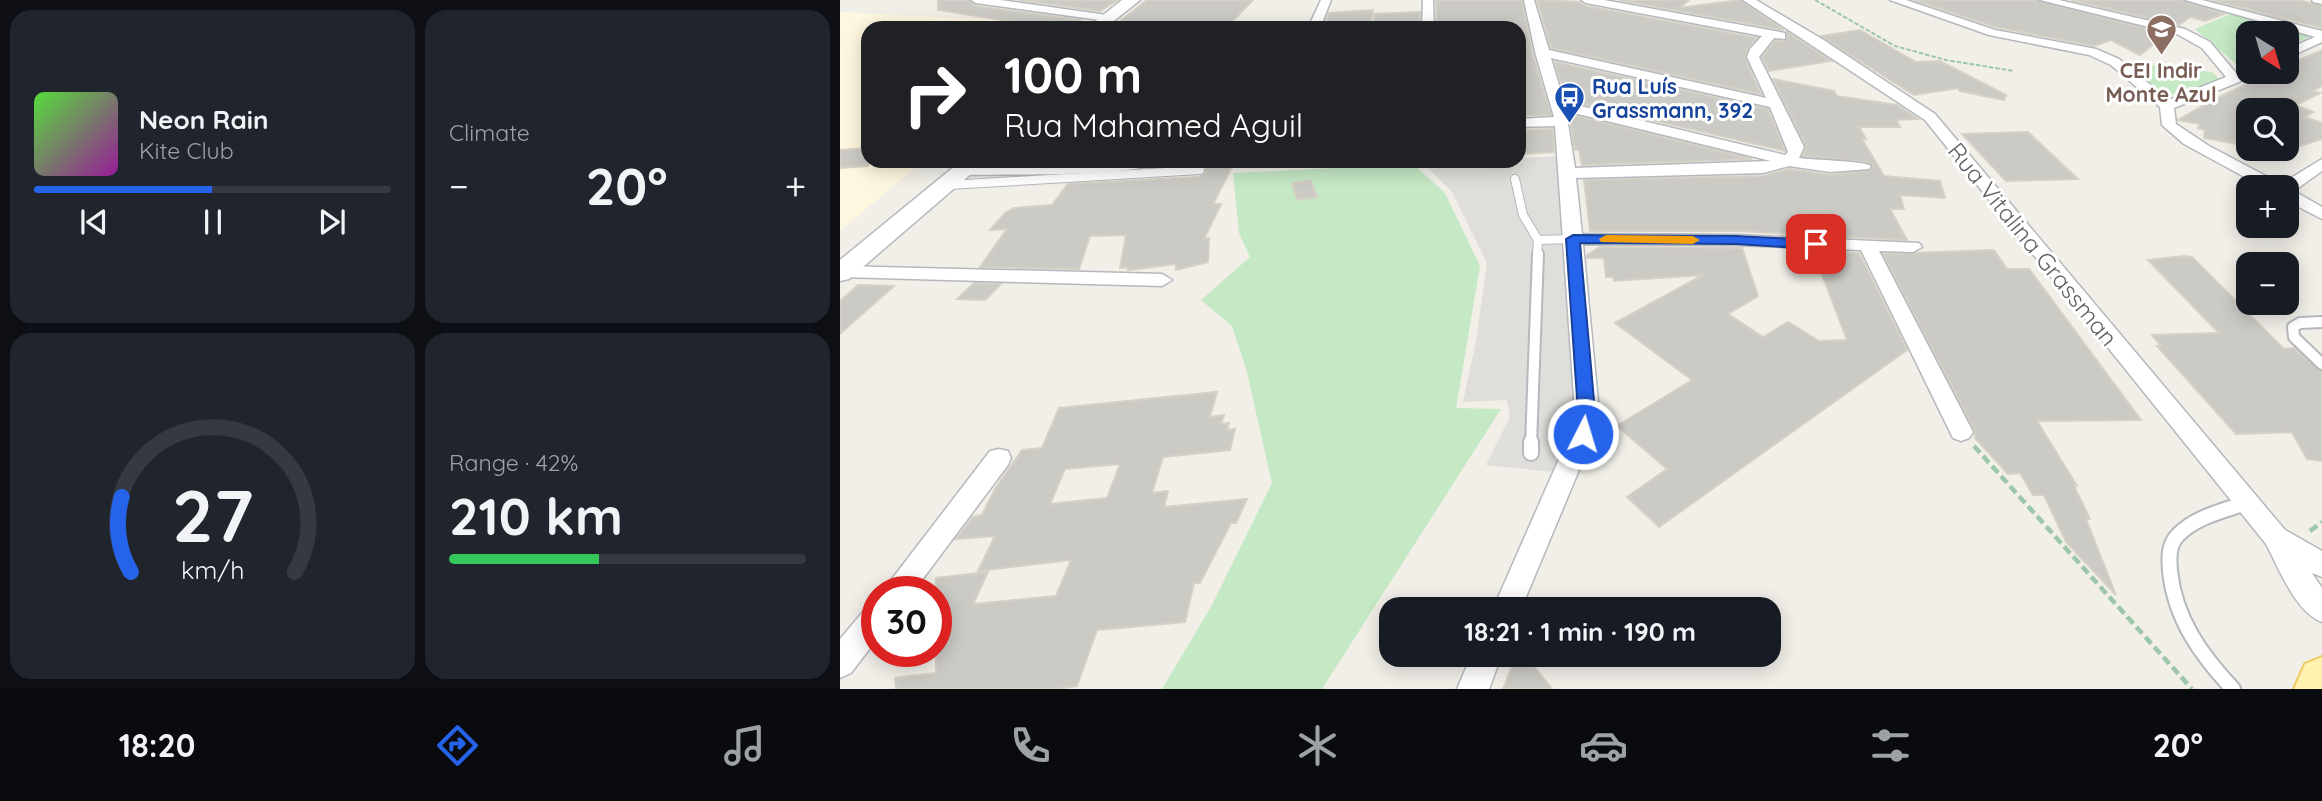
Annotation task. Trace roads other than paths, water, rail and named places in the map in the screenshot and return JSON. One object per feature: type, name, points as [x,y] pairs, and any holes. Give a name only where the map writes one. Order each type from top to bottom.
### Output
[{"type":"main road","points":[[1104,21],[1132,0]]},
{"type":"main road","points":[[841,268],[960,169]]},
{"type":"main road","points":[[2319,689],[2322,681]]},
{"type":"street","points":[[976,0],[1090,21]]},
{"type":"street","points":[[1317,21],[1326,0]]},
{"type":"street","points":[[1427,0],[1428,21]]},
{"type":"street","points":[[1512,597],[1583,434],[1587,412],[1562,121],[1541,52],[1529,0]]},
{"type":"street","points":[[1586,0],[1818,42]]},
{"type":"street","name":"Rua Vitalina Grassman","points":[[1748,0],[1818,42],[1930,117],[2275,536],[2308,592],[2322,609]]},
{"type":"street","points":[[1895,0],[1993,33],[2092,52],[2115,62],[2167,106]]},
{"type":"street","points":[[2045,0],[2181,31],[2206,45],[2234,79],[2167,106]]},
{"type":"street","points":[[2190,0],[2322,37]]},
{"type":"street","points":[[2317,0],[2322,1]]},
{"type":"street","points":[[1568,173],[1763,168],[1789,161],[1796,152],[1796,147],[1753,56],[1771,34]]},
{"type":"street","points":[[2300,48],[2322,37]]},
{"type":"street","points":[[1541,52],[1774,104]]},
{"type":"street","points":[[1558,105],[1789,161],[1817,165],[1863,166]]},
{"type":"street","points":[[2167,106],[2166,116],[2170,127],[2254,175]]},
{"type":"street","points":[[1526,123],[1562,121]]},
{"type":"street","points":[[2299,180],[2322,164]]},
{"type":"street","points":[[960,169],[993,168]]},
{"type":"street","points":[[2299,201],[2322,214]]},
{"type":"street","points":[[1573,239],[1736,240],[1913,247]]},
{"type":"street","points":[[1868,247],[1961,432]]},
{"type":"street","points":[[841,268],[1162,280]]},
{"type":"street","points":[[908,576],[999,458]]},
{"type":"street","name":"Rua Vitalina Grassman","points":[[2275,536],[2322,565]]},
{"type":"street","points":[[840,663],[861,636]]},
{"type":"street","points":[[1473,689],[1482,667]]},
{"type":"lane","points":[[960,169],[1200,170]]},
{"type":"lane","points":[[1515,179],[1523,215],[1538,240],[1531,453]]},
{"type":"lane","points":[[1538,240],[1573,239]]},
{"type":"lane","points":[[2322,322],[2300,323],[2292,327],[2294,337],[2322,364]]},
{"type":"lane","points":[[2233,689],[2192,638],[2181,617],[2171,589],[2169,552],[2176,537],[2197,522],[2246,503]]},
{"type":"place","name":"CEI Indir Monte Azul","points":[[2161,57]]},
{"type":"place","name":"Rua Luís Grassmann, 392","points":[[1569,125]]}]
